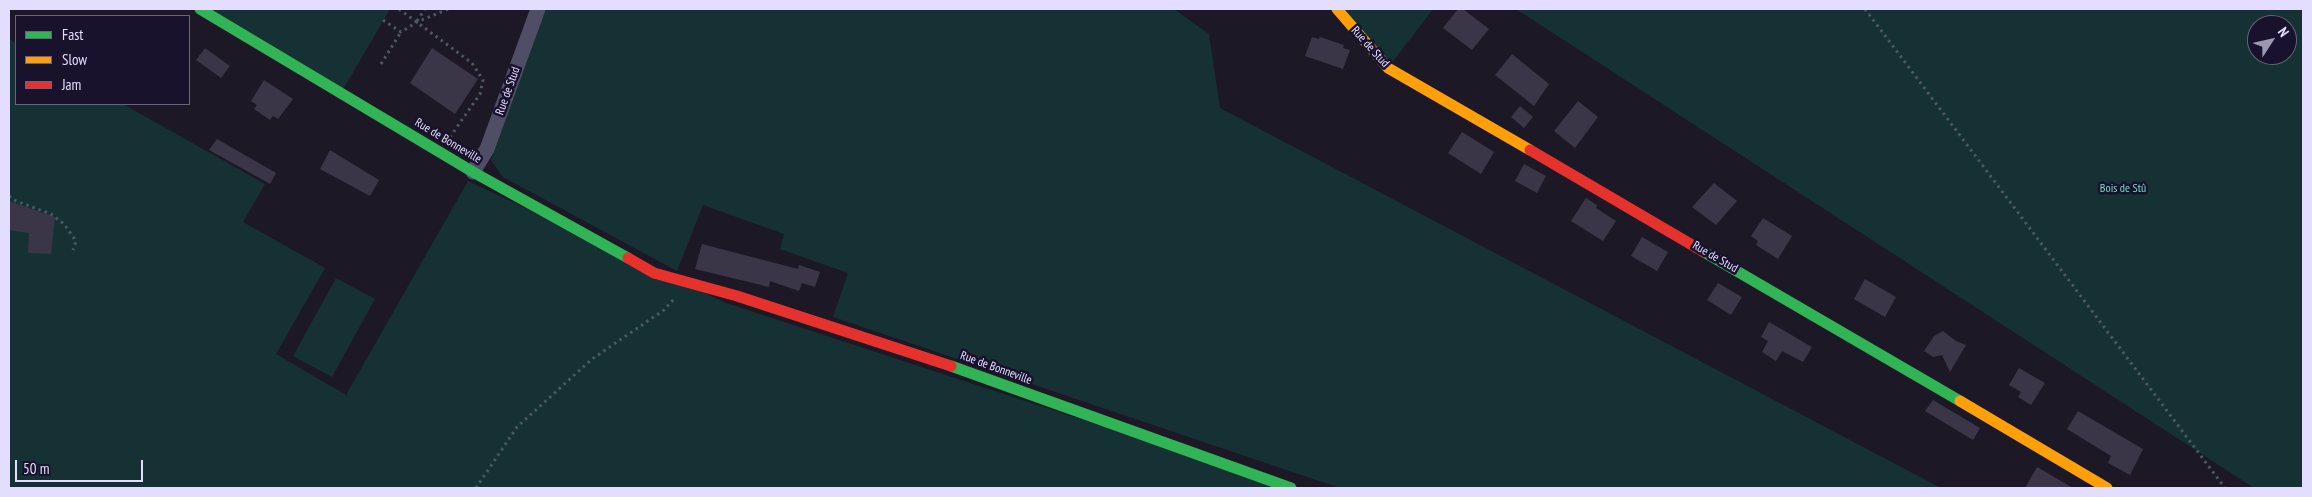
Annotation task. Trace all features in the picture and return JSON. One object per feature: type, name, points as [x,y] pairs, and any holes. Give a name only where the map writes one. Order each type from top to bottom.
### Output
[{"type":"street","name":"Rue de Bonneville","points":[[200,9],[473,172],[654,273],[737,296],[942,363],[1291,488]]},
{"type":"street","name":"Rue de Stud","points":[[473,172],[486,149],[538,9]]},
{"type":"street","name":"Rue de Stud","points":[[1337,9],[1388,68],[1906,368],[2107,488]]},
{"type":"path","points":[[400,9],[472,64],[483,80],[480,94],[440,152]]},
{"type":"path","points":[[417,22],[425,9]]},
{"type":"path","points":[[381,64],[401,32],[417,22],[448,9]]},
{"type":"path","points":[[1865,9],[2225,488]]},
{"type":"path","points":[[384,20],[401,32]]},
{"type":"path","points":[[9,196],[16,201],[51,214],[64,224],[76,241],[73,250]]},
{"type":"path","points":[[476,488],[517,428],[592,359],[664,310],[689,284]]},
{"type":"green space","points":[[200,9],[390,9],[341,93]]},
{"type":"green space","points":[[544,9],[1174,9],[1209,34],[1220,108],[1941,488],[1340,488],[833,317],[848,273],[780,249],[784,234],[703,205],[677,271],[503,177],[491,160]]},
{"type":"green space","points":[[1337,9],[1433,9],[1388,68]]},
{"type":"green space","name":"Bois de Stû","points":[[1516,9],[2303,9],[2303,488],[2254,488]]},
{"type":"green space","points":[[9,39],[15,42],[15,105],[125,105],[265,184],[243,222],[325,268],[276,354],[346,395],[468,181],[726,303],[1291,488],[9,488]]},
{"type":"green space","points":[[336,278],[375,299],[332,377],[293,356]]},
{"type":"building","points":[[1458,9],[1463,9],[1489,29],[1472,50],[1443,28]]},
{"type":"building","points":[[1312,37],[1319,39],[1320,37],[1344,45],[1343,48],[1350,50],[1343,69],[1305,56]]},
{"type":"building","points":[[205,48],[230,66],[221,78],[196,60]]},
{"type":"building","points":[[432,48],[478,79],[455,114],[410,83]]},
{"type":"building","points":[[1512,54],[1549,84],[1534,106],[1495,75]]},
{"type":"building","points":[[264,80],[293,99],[278,119],[273,116],[270,120],[254,109],[257,105],[251,101]]},
{"type":"building","points":[[1578,101],[1598,117],[1575,148],[1554,131]]},
{"type":"building","points":[[1520,106],[1533,117],[1524,128],[1511,117]]},
{"type":"building","points":[[1462,132],[1494,152],[1481,174],[1448,153]]},
{"type":"building","points":[[217,139],[276,173],[270,184],[209,150]]},
{"type":"building","points":[[330,150],[379,180],[370,196],[320,169]]},
{"type":"building","points":[[1524,164],[1546,176],[1537,193],[1515,181]]},
{"type":"building","points":[[1714,183],[1737,201],[1716,225],[1692,207]]},
{"type":"building","points":[[1586,198],[1597,205],[1596,208],[1616,221],[1603,241],[1571,221]]},
{"type":"building","points":[[9,201],[55,217],[51,254],[28,253],[29,233],[9,230]]},
{"type":"building","points":[[1763,218],[1792,236],[1778,259],[1756,245],[1758,241],[1751,236]]},
{"type":"building","points":[[1642,237],[1668,252],[1657,271],[1631,256]]},
{"type":"building","points":[[702,244],[798,269],[799,265],[820,272],[815,287],[802,283],[799,291],[770,281],[769,287],[695,269]]},
{"type":"building","points":[[1865,279],[1896,297],[1885,317],[1854,299]]},
{"type":"building","points":[[1718,283],[1742,297],[1731,315],[1707,300]]},
{"type":"building","points":[[1769,322],[1812,347],[1803,362],[1782,351],[1776,361],[1762,352],[1768,341],[1761,337]]},
{"type":"building","points":[[1943,331],[1956,341],[1966,345],[1950,372],[1942,355],[1933,357],[1924,351],[1934,336]]},
{"type":"building","points":[[2019,368],[2045,383],[2031,405],[2018,397],[2021,392],[2009,385]]},
{"type":"building","points":[[1933,400],[1980,428],[1973,440],[1925,411]]},
{"type":"building","points":[[2078,411],[2143,449],[2130,475],[2108,463],[2111,456],[2067,429]]},
{"type":"building","points":[[2037,467],[2073,488],[2025,488]]},
{"type":"traffic: fast","points":[[200,9],[473,172],[628,258]]},
{"type":"traffic: fast","points":[[1704,252],[1960,401]]},
{"type":"traffic: fast","points":[[951,366],[1291,488]]},
{"type":"traffic: slow","points":[[1337,9],[1388,68],[1530,150]]},
{"type":"traffic: slow","points":[[1960,401],[2107,488]]},
{"type":"traffic: jam","points":[[1530,150],[1704,252]]},
{"type":"traffic: jam","points":[[628,258],[654,273],[737,296],[951,366]]}]
